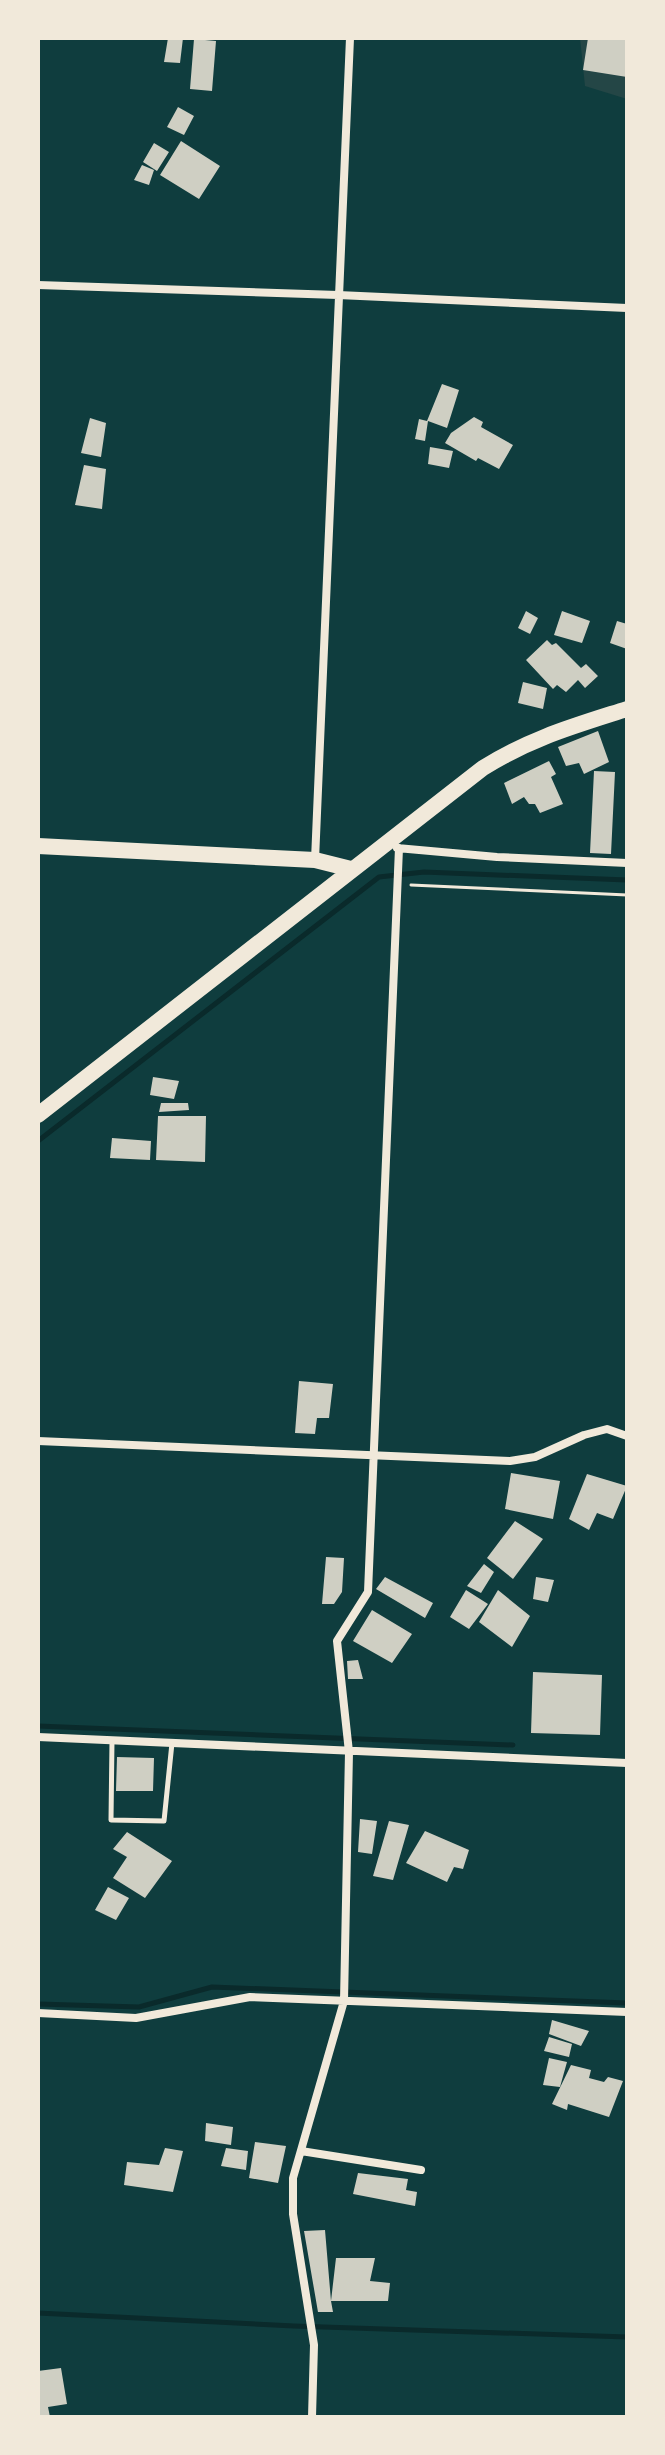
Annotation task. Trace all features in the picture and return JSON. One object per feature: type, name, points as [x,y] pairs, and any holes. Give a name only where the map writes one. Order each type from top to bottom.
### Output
[{"type":"main road","points":[[38,1115],[351,869],[392,847],[483,768],[544,735],[627,709]]},
{"type":"main road","points":[[38,846],[315,860],[351,869]]},
{"type":"street","points":[[315,860],[350,38]]},
{"type":"street","points":[[38,285],[627,308]]},
{"type":"street","points":[[312,2417],[314,2345],[293,2214],[293,2178],[344,2001],[349,1752],[337,1641],[368,1592],[398,884],[392,847],[497,857],[627,863]]},
{"type":"street","points":[[38,1441],[510,1461],[535,1457],[584,1435],[607,1429],[627,1436]]},
{"type":"street","points":[[38,1737],[627,1763]]},
{"type":"street","points":[[38,2013],[136,2018],[250,1997],[627,2012]]},
{"type":"street","points":[[301,2151],[421,2170]]},
{"type":"lane","points":[[112,1741],[111,1820],[164,1821],[172,1742]]},
{"type":"path","points":[[398,884],[627,895]]},
{"type":"shaded area","points":[[580,38],[627,38],[627,99],[585,86]]},
{"type":"building","points":[[168,38],[183,38],[180,63],[164,62]]},
{"type":"building","points":[[588,38],[627,38],[627,77],[583,70]]},
{"type":"building","points":[[194,39],[216,41],[212,91],[190,89]]},
{"type":"building","points":[[178,107],[194,116],[184,135],[167,127]]},
{"type":"building","points":[[181,141],[220,166],[199,199],[160,175]]},
{"type":"building","points":[[154,143],[169,152],[157,171],[143,162]]},
{"type":"building","points":[[142,165],[154,170],[149,185],[134,180]]},
{"type":"building","points":[[442,384],[459,390],[447,428],[428,421],[425,441],[415,439],[419,419],[427,421]]},
{"type":"building","points":[[474,417],[483,422],[481,427],[513,445],[499,469],[478,458],[476,461],[445,443],[451,433]]},
{"type":"building","points":[[90,418],[106,423],[101,457],[81,453]]},
{"type":"building","points":[[430,447],[453,451],[449,468],[428,464]]},
{"type":"building","points":[[84,465],[106,469],[102,509],[75,505]]},
{"type":"building","points":[[526,611],[538,618],[530,634],[518,628]]},
{"type":"building","points":[[562,611],[590,621],[582,643],[554,635]]},
{"type":"building","points":[[617,621],[627,624],[627,649],[610,643]]},
{"type":"building","points":[[547,640],[552,645],[556,643],[581,668],[586,664],[598,676],[585,688],[578,680],[566,692],[557,685],[553,689],[526,660]]},
{"type":"building","points":[[523,682],[547,688],[543,709],[518,703]]},
{"type":"building","points":[[598,731],[609,762],[584,774],[579,763],[566,766],[558,747]]},
{"type":"building","points":[[549,761],[556,774],[551,777],[563,804],[540,813],[535,804],[529,804],[524,797],[512,804],[504,783]]},
{"type":"building","points":[[594,771],[615,772],[611,854],[590,853]]},
{"type":"building","points":[[153,1077],[179,1081],[174,1099],[150,1095]]},
{"type":"building","points":[[161,1103],[188,1103],[189,1110],[159,1112]]},
{"type":"building","points":[[158,1116],[206,1116],[205,1162],[156,1160]]},
{"type":"building","points":[[112,1138],[151,1141],[150,1160],[110,1158]]},
{"type":"building","points":[[299,1381],[333,1384],[329,1418],[317,1418],[315,1434],[295,1433]]},
{"type":"building","points":[[511,1473],[560,1481],[553,1519],[505,1509]]},
{"type":"building","points":[[587,1474],[627,1486],[613,1519],[597,1513],[589,1530],[569,1519]]},
{"type":"building","points":[[515,1521],[543,1539],[513,1579],[487,1558]]},
{"type":"building","points":[[326,1557],[344,1558],[342,1592],[334,1604],[322,1604]]},
{"type":"building","points":[[484,1564],[494,1572],[481,1593],[467,1586]]},
{"type":"building","points":[[385,1577],[433,1603],[425,1618],[376,1589]]},
{"type":"building","points":[[536,1577],[554,1580],[548,1602],[533,1599]]},
{"type":"building","points":[[466,1590],[488,1604],[469,1629],[450,1617]]},
{"type":"building","points":[[498,1590],[530,1616],[512,1647],[479,1622]]},
{"type":"building","points":[[372,1610],[412,1634],[392,1663],[353,1641]]},
{"type":"building","points":[[358,1660],[363,1679],[348,1679],[347,1661]]},
{"type":"building","points":[[533,1672],[602,1675],[600,1735],[531,1733]]},
{"type":"building","points":[[117,1757],[154,1758],[153,1791],[116,1791]]},
{"type":"building","points":[[360,1819],[377,1821],[372,1854],[358,1852]]},
{"type":"building","points":[[389,1821],[409,1825],[393,1880],[373,1876]]},
{"type":"building","points":[[425,1831],[469,1850],[463,1869],[454,1867],[447,1882],[406,1863]]},
{"type":"building","points":[[127,1832],[172,1861],[145,1898],[113,1878],[127,1857],[113,1849]]},
{"type":"building","points":[[108,1887],[129,1898],[116,1920],[95,1910]]},
{"type":"building","points":[[552,2020],[589,2031],[581,2046],[549,2034]]},
{"type":"building","points":[[549,2037],[572,2044],[569,2057],[544,2051]]},
{"type":"building","points":[[549,2058],[567,2062],[560,2087],[543,2085]]},
{"type":"building","points":[[571,2065],[591,2070],[589,2078],[604,2082],[608,2077],[623,2081],[609,2117],[568,2104],[567,2110],[552,2104]]},
{"type":"building","points":[[206,2123],[233,2127],[231,2145],[205,2141]]},
{"type":"building","points":[[255,2142],[286,2146],[278,2183],[249,2178]]},
{"type":"building","points":[[165,2148],[183,2151],[173,2192],[124,2185],[127,2162],[159,2165]]},
{"type":"building","points":[[226,2148],[248,2151],[246,2170],[221,2166]]},
{"type":"building","points":[[358,2173],[408,2179],[406,2190],[417,2192],[415,2206],[353,2194]]},
{"type":"building","points":[[325,2230],[333,2312],[318,2312],[304,2231]]},
{"type":"building","points":[[336,2258],[375,2258],[370,2281],[390,2283],[388,2301],[331,2301]]},
{"type":"building","points":[[61,2368],[67,2404],[48,2407],[50,2417],[38,2417],[38,2371]]},
{"type":"waterway","points":[[38,1141],[379,877],[424,872],[627,880]]},
{"type":"waterway","points":[[38,1726],[513,1745]]},
{"type":"waterway","points":[[38,2004],[139,2007],[212,1987],[627,2003]]},
{"type":"waterway","points":[[38,2313],[294,2326],[627,2337]]}]
